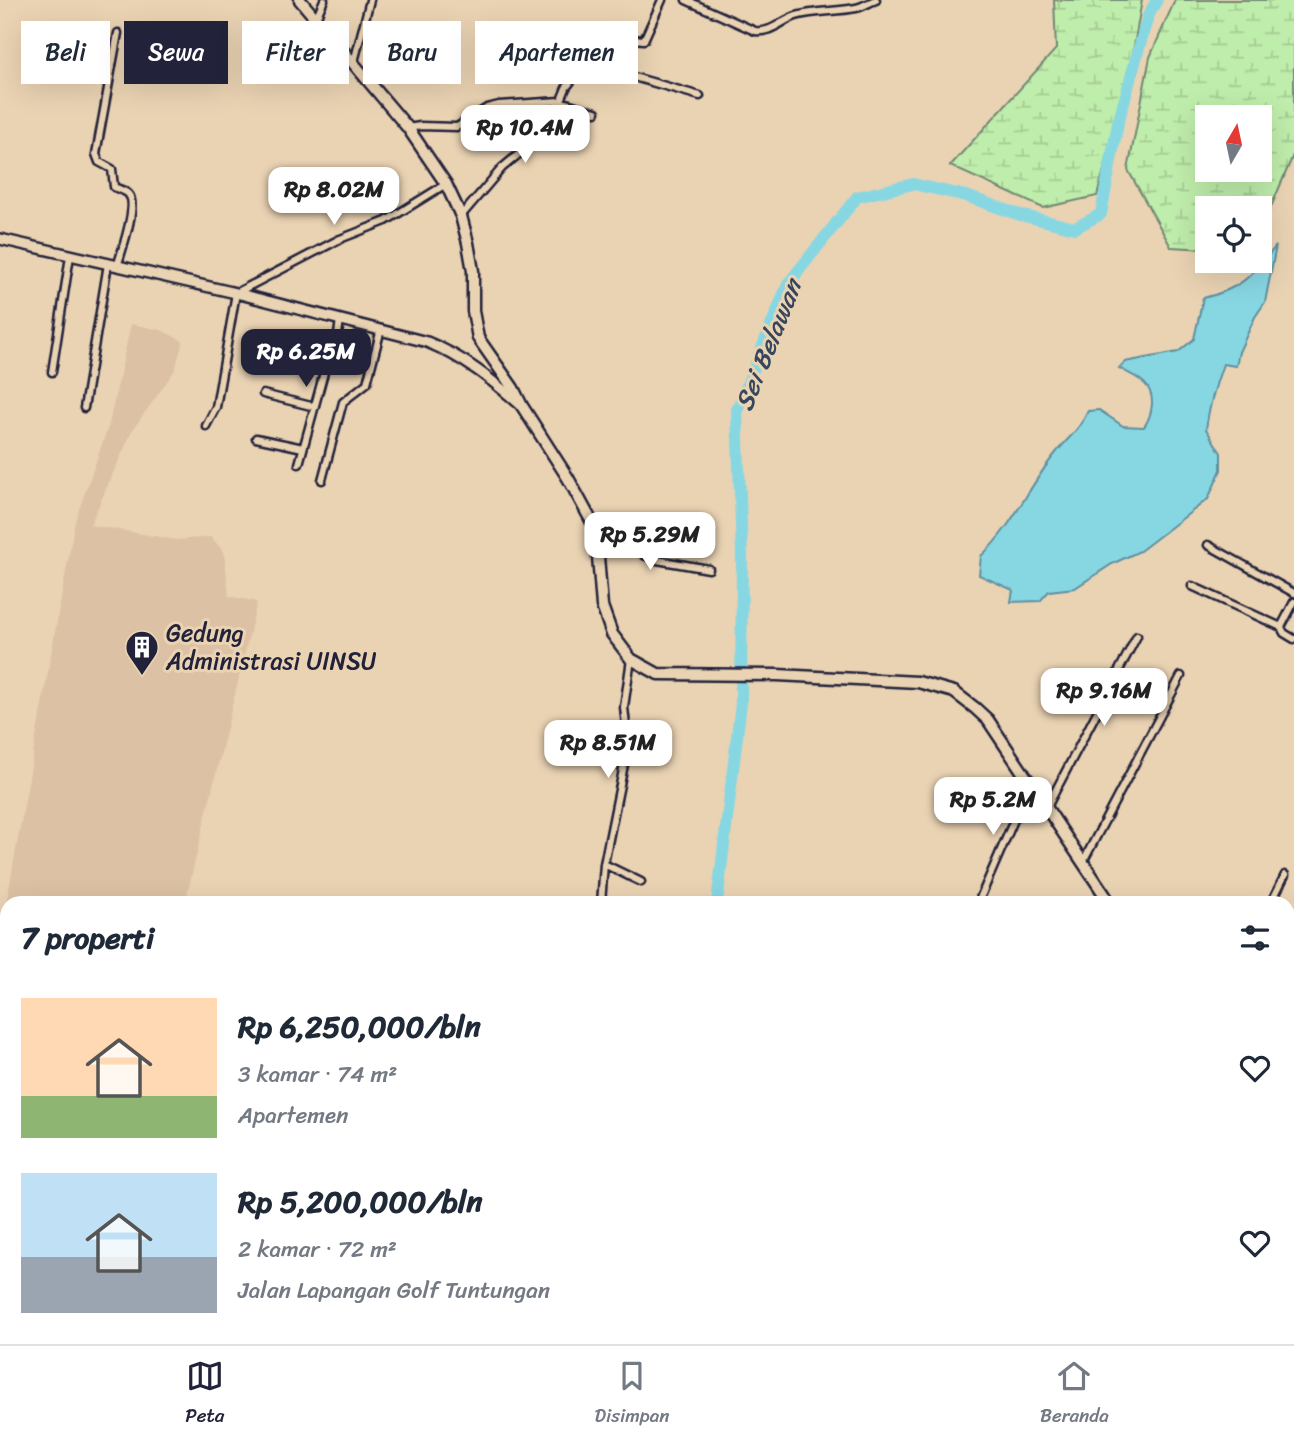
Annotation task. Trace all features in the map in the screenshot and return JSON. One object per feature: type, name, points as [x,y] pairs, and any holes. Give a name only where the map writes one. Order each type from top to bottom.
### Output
[{"type":"main road","points":[[300,0],[408,128],[446,184],[461,216],[471,260],[473,311],[478,338],[513,388],[589,516],[597,544],[604,614],[612,634],[631,659],[658,674],[776,675],[918,682],[954,692],[982,713],[1105,896]]},
{"type":"street","points":[[316,18],[324,0]]},
{"type":"street","points":[[354,62],[370,0]]},
{"type":"street","points":[[638,39],[644,40],[662,0]]},
{"type":"street","points":[[686,0],[762,32],[801,15],[859,8],[876,0]]},
{"type":"street","points":[[84,408],[112,266],[131,212],[131,198],[128,193],[114,187],[112,169],[99,162],[96,154],[118,33]]},
{"type":"street","points":[[638,78],[700,96]]},
{"type":"street","points":[[461,216],[494,176],[551,125],[559,101],[569,84]]},
{"type":"street","points":[[408,128],[457,127],[487,108],[499,105],[559,101],[596,112]]},
{"type":"street","points":[[236,293],[340,239],[386,221],[446,184]]},
{"type":"street","points":[[0,239],[381,329],[447,350],[483,372],[522,406]]},
{"type":"street","points":[[52,372],[70,256]]},
{"type":"street","points":[[206,426],[216,407],[236,293]]},
{"type":"street","points":[[299,464],[329,354],[338,335],[340,319]]},
{"type":"street","points":[[321,480],[343,402],[367,383],[381,329]]},
{"type":"street","points":[[263,394],[315,407]]},
{"type":"street","points":[[256,438],[303,448]]},
{"type":"street","points":[[597,544],[634,546],[644,555],[657,560],[709,569]]},
{"type":"street","points":[[1208,545],[1294,593]]},
{"type":"street","points":[[1192,586],[1281,626],[1284,633],[1294,639]]},
{"type":"street","points":[[1281,626],[1294,602]]},
{"type":"street","points":[[1047,807],[1136,636]]},
{"type":"street","points":[[602,896],[604,864],[628,745],[624,707],[631,659]]},
{"type":"street","points":[[1082,864],[1181,677]]},
{"type":"street","points":[[981,896],[1030,781]]},
{"type":"street","points":[[604,864],[641,882]]},
{"type":"street","points":[[1274,896],[1285,874]]},
{"type":"shaded area","points":[[131,324],[161,330],[183,341],[175,370],[132,431],[90,525],[177,540],[211,537],[224,552],[229,596],[257,602],[187,896],[8,896],[75,521],[109,424]]},
{"type":"green space","points":[[1054,0],[1142,0],[1129,75],[1097,196],[1043,208],[950,166],[1056,49]]},
{"type":"green space","points":[[1175,0],[1294,0],[1294,153],[1272,205],[1272,196],[1195,196],[1195,248],[1171,247],[1128,170],[1150,57]]},
{"type":"water","points":[[1276,246],[1272,266],[1272,251]]},
{"type":"water","points":[[1252,273],[1271,273],[1265,302],[1239,352],[1236,366],[1223,364],[1213,396],[1206,429],[1221,453],[1221,470],[1208,499],[1140,551],[1112,564],[1075,588],[1049,591],[1040,601],[1011,602],[1013,590],[979,575],[981,556],[1011,520],[1045,467],[1077,429],[1088,411],[1099,410],[1123,426],[1144,427],[1151,411],[1151,393],[1141,381],[1119,368],[1125,362],[1178,352],[1194,339],[1203,298],[1227,290]]},
{"type":"waterway","name":"Sei Belawan","points":[[718,896],[741,703],[742,554],[737,410],[788,284],[857,197],[913,184],[966,196],[1020,215],[1075,228],[1101,214],[1118,123],[1148,16],[1157,0]]},
{"type":"place","name":"Gedung Administrasi UINSU","points":[[142,677]]}]
